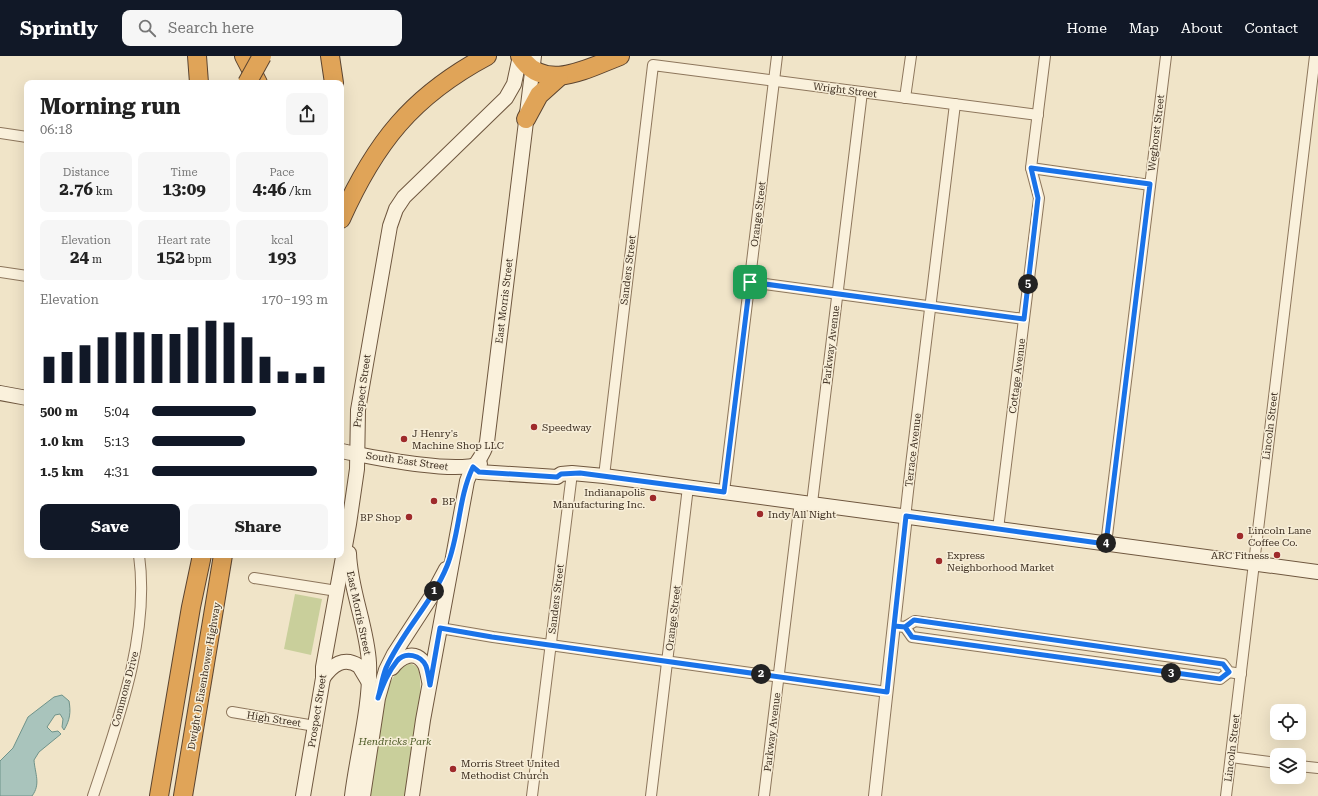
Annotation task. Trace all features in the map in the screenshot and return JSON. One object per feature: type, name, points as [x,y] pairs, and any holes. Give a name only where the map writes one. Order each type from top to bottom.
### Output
[{"type":"highway","points":[[197,56],[199,80]]},
{"type":"highway","points":[[244,56],[256,80]]},
{"type":"highway","points":[[249,80],[262,56]]},
{"type":"highway","points":[[330,56],[334,80]]},
{"type":"highway","points":[[344,214],[367,167],[383,142],[399,122],[437,87],[487,56]]},
{"type":"highway","points":[[520,56],[534,62],[545,75],[560,77]]},
{"type":"highway","points":[[526,119],[539,95],[560,77],[620,56]]},
{"type":"highway","points":[[191,607],[197,558]]},
{"type":"highway","points":[[159,796],[191,607],[201,558]]},
{"type":"highway","name":"Dwight D Eisenhower Highway","points":[[183,796],[223,558]]},
{"type":"main road","name":"Prospect Street","points":[[344,552],[357,469],[358,409],[390,226],[394,213],[398,204],[412,188],[506,98],[514,84],[520,56]]},
{"type":"main road","name":"East Morris Street","points":[[412,796],[430,685],[467,480],[473,467],[483,455],[487,440],[534,62]]},
{"type":"main road","points":[[0,393],[24,397]]},
{"type":"main road","name":"South East Street","points":[[344,452],[427,465],[473,467],[479,472],[557,477],[566,474],[604,476],[1318,572]]},
{"type":"main road","name":"East Morris Street","points":[[349,524],[349,565],[367,648],[368,686],[352,796]]},
{"type":"main road","name":"East Morris Street","points":[[363,796],[378,698],[389,664],[438,586],[456,540]]},
{"type":"main road","name":"Prospect Street","points":[[303,796],[323,678],[323,667],[343,558]]},
{"type":"main road","points":[[378,698],[389,671],[398,659],[407,655],[416,657],[425,666],[430,685]]},
{"type":"main road","points":[[323,678],[334,665],[340,662],[350,662],[362,668],[368,686]]},
{"type":"street","name":"Orange Street","points":[[724,492],[777,56]]},
{"type":"street","points":[[905,98],[910,56]]},
{"type":"street","name":"Cottage Avenue","points":[[998,529],[1038,198],[1031,168],[1045,56]]},
{"type":"street","name":"Weghorst Street","points":[[1106,544],[1166,56]]},
{"type":"street","name":"Lincoln Street","points":[[1226,796],[1315,56]]},
{"type":"street","name":"Wright Street","points":[[653,65],[1038,115]]},
{"type":"street","name":"Sanders Street","points":[[604,476],[653,65]]},
{"type":"street","name":"Parkway Avenue","points":[[764,796],[779,676],[837,294],[862,92]]},
{"type":"street","name":"Terrace Avenue","points":[[877,796],[887,692],[900,627],[906,509],[955,104]]},
{"type":"street","points":[[0,133],[24,137]]},
{"type":"street","points":[[1031,168],[1150,184]]},
{"type":"street","points":[[0,272],[24,276]]},
{"type":"street","points":[[750,282],[1024,319]]},
{"type":"street","name":"Sanders Street","points":[[532,796],[551,645],[566,474]]},
{"type":"street","name":"Orange Street","points":[[651,796],[688,487]]},
{"type":"street","name":"Commons Drive","points":[[93,796],[134,660],[141,599],[139,558]]},
{"type":"street","points":[[254,578],[337,591]]},
{"type":"street","points":[[1229,672],[1220,679],[912,637],[900,627],[914,620],[1223,664],[1229,672],[1241,674]]},
{"type":"street","points":[[440,628],[887,692]]},
{"type":"street","name":"High Street","points":[[232,712],[315,726]]},
{"type":"street","points":[[1231,757],[1270,762]]},
{"type":"street","points":[[1306,767],[1318,768]]},
{"type":"green space","points":[[295,594],[322,599],[311,655],[284,649]]},
{"type":"green space","name":"Hendricks Park","points":[[408,663],[412,664],[418,669],[420,693],[414,750],[406,796],[368,796],[383,698],[396,673]]},
{"type":"water","points":[[62,695],[69,701],[70,712],[68,723],[64,730],[62,727],[63,719],[60,714],[55,715],[47,727],[52,732],[58,731],[61,734],[39,752],[34,760],[37,779],[35,792],[32,796],[0,796],[0,761],[13,748],[28,717],[54,697]]},
{"type":"place","name":"Speedway","points":[[534,427]]},
{"type":"place","name":"J Henry's Machine Shop LLC","points":[[404,439]]},
{"type":"place","name":"Indianapolis Manufacturing Inc.","points":[[653,498]]},
{"type":"place","name":"BP","points":[[434,501]]},
{"type":"place","name":"Indy All Night","points":[[760,514]]},
{"type":"place","name":"BP Shop","points":[[409,517]]},
{"type":"place","name":"Lincoln Lane Coffee Co.","points":[[1240,536]]},
{"type":"place","name":"ARC Fitness","points":[[1277,555]]},
{"type":"place","name":"Express Neighborhood Market","points":[[939,561]]},
{"type":"place","name":"Morris Street United Methodist Church","points":[[453,769]]},
{"type":"route","points":[[750,282],[724,492],[580,473],[561,474],[557,477],[479,472],[473,467],[468,476],[456,540],[447,566],[438,586],[394,654],[384,675],[378,698],[389,671],[398,659],[407,655],[416,657],[422,661],[425,666],[430,685],[440,628],[492,637],[887,692],[894,626],[905,627],[914,620],[1223,664],[1229,672],[1220,679],[912,637],[905,627],[900,627],[894,626],[906,516],[1106,544],[1150,184],[1031,168],[1038,198],[1024,319],[750,282]]}]
